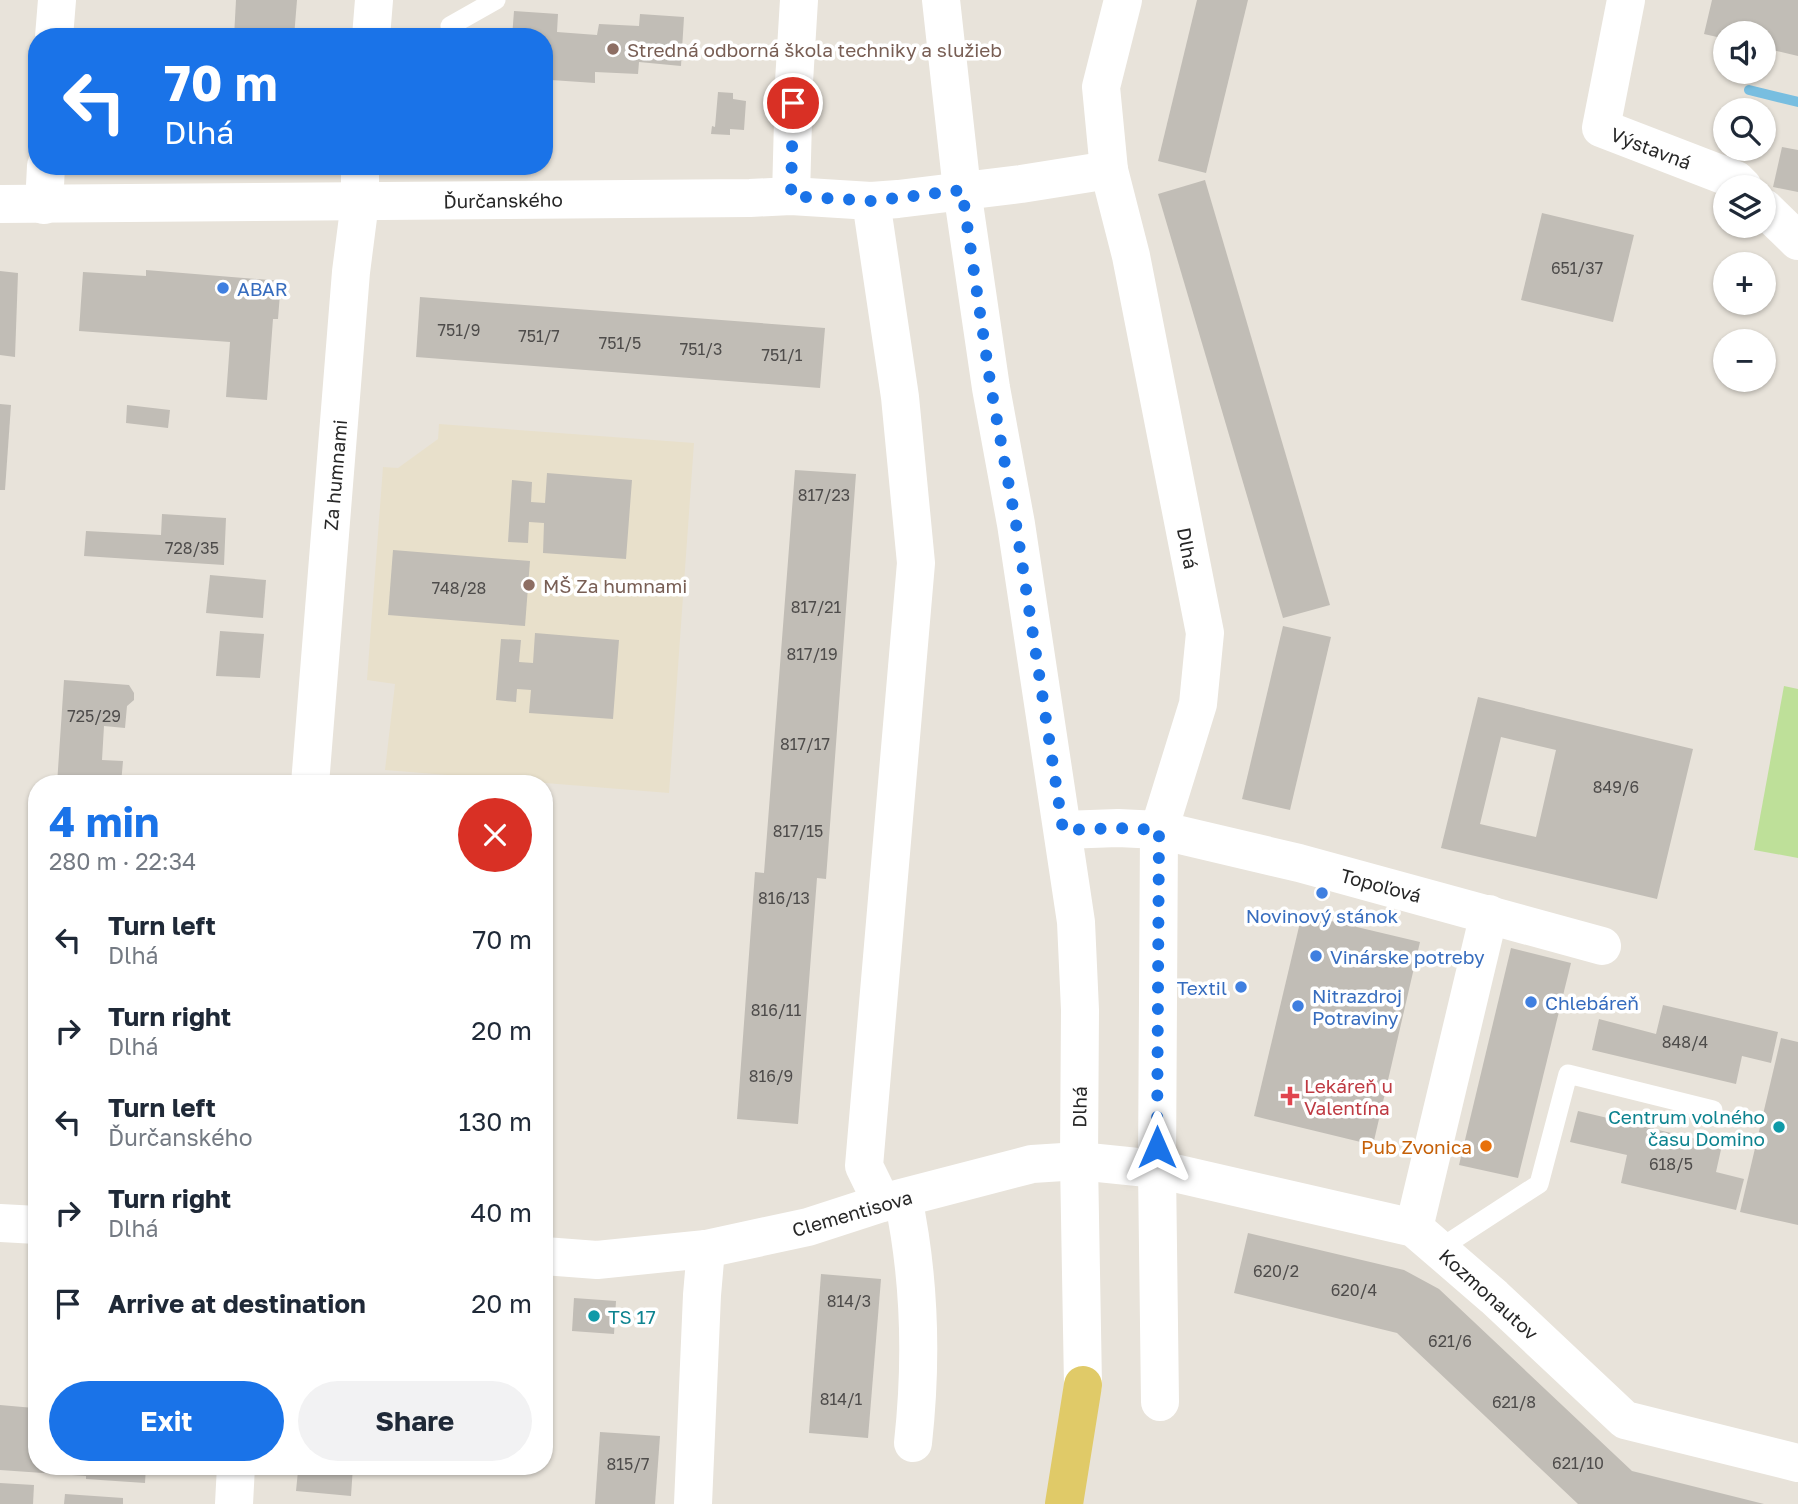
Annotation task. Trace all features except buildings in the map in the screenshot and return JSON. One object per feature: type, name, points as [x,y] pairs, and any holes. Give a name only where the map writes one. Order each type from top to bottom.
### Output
[{"type":"main road","points":[[1064,1504],[1083,1385]]},
{"type":"main road","points":[[1083,1385],[1088,1504]]},
{"type":"street","points":[[55,28],[57,0]]},
{"type":"street","points":[[372,28],[374,0]]},
{"type":"street","points":[[791,196],[799,0]]},
{"type":"street","name":"Dlhá","points":[[941,0],[962,190],[1076,922],[1080,997],[1079,1161],[1083,1385]]},
{"type":"street","name":"Dlhá","points":[[1123,0],[1101,88],[1109,170],[1131,256],[1205,633],[1198,704],[1159,830],[1157,1169],[1160,1402]]},
{"type":"street","name":"Výstavná","points":[[1626,0],[1601,128],[1723,175]]},
{"type":"street","points":[[962,190],[1109,170]]},
{"type":"street","points":[[44,205],[46,175]]},
{"type":"street","name":"Ďurčanského","points":[[0,204],[44,205],[360,184],[791,196],[872,201],[962,190]]},
{"type":"street","name":"Za humnami","points":[[311,775],[360,184]]},
{"type":"street","points":[[872,201],[900,397],[916,563],[864,1166],[893,1200],[913,1244],[919,1325],[918,1397],[913,1443]]},
{"type":"street","points":[[1776,219],[1798,240]]},
{"type":"street","points":[[1063,830],[1159,830]]},
{"type":"street","name":"Topoľová","points":[[1159,830],[1288,860],[1602,946]]},
{"type":"street","points":[[1426,1239],[1489,914]]},
{"type":"street","name":"Clementisova","points":[[553,1257],[597,1260],[706,1249],[808,1227],[893,1200],[1032,1164],[1079,1161],[1157,1169]]},
{"type":"street","name":"Kozmonautov","points":[[1157,1169],[1426,1239],[1494,1297],[1625,1420],[1798,1463]]},
{"type":"street","points":[[0,1223],[28,1225]]},
{"type":"street","points":[[693,1504],[706,1249]]},
{"type":"street","points":[[234,1504],[236,1475]]},
{"type":"lane","points":[[450,26],[496,0]]},
{"type":"lane","points":[[1426,1239],[1539,1184],[1568,1074],[1713,1110]]},
{"type":"shaded area","name":"MŠ Za humnami","points":[[439,424],[694,443],[669,793],[553,784],[553,775],[447,775],[385,770],[395,684],[367,680],[383,467],[398,468],[438,439]]},
{"type":"green space","points":[[1784,686],[1798,689],[1798,858],[1754,850]]},
{"type":"waterway","points":[[1749,90],[1798,102]]},
{"type":"place","name":"Stredná odborná škola techniky a služieb","points":[[613,49]]},
{"type":"place","name":"ABAR","points":[[223,288]]},
{"type":"place","name":"MŠ Za humnami","points":[[529,585]]},
{"type":"place","name":"Novinový stánok","points":[[1322,893]]},
{"type":"place","name":"Vinárske potreby","points":[[1316,956]]},
{"type":"place","name":"Textil","points":[[1241,987]]},
{"type":"place","name":"Chlebáreň","points":[[1531,1002]]},
{"type":"place","name":"Nitrazdroj Potraviny","points":[[1298,1006]]},
{"type":"place","name":"Lekáreň u Valentína","points":[[1290,1096]]},
{"type":"place","name":"Centrum volného času Domino","points":[[1779,1127]]},
{"type":"place","name":"Pub Zvonica","points":[[1486,1146]]},
{"type":"place","name":"TS 17","points":[[594,1316]]},
{"type":"route","points":[[793,103],[791,196],[872,201],[962,190],[991,388],[1016,524],[1063,830],[1159,830],[1157,1147]]}]
